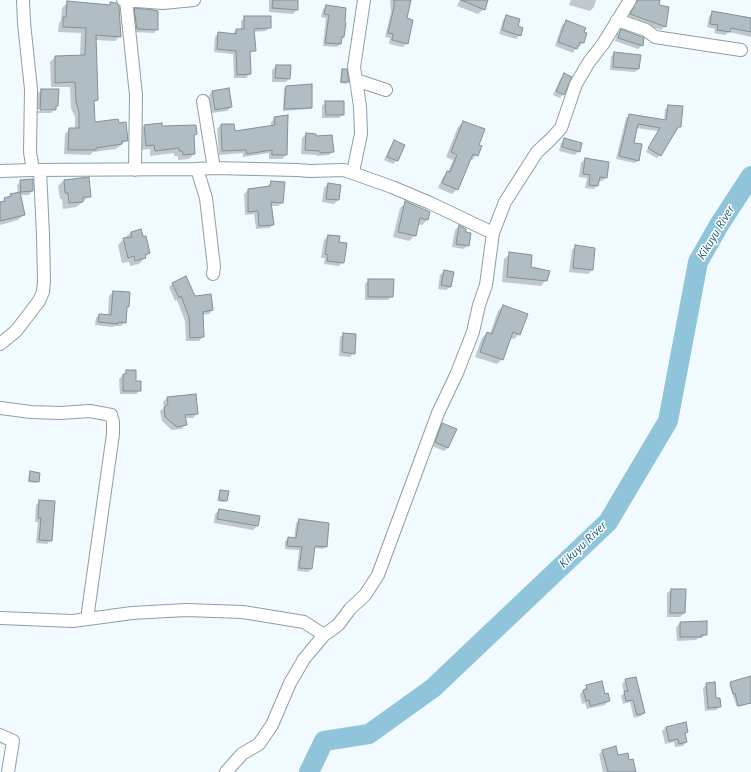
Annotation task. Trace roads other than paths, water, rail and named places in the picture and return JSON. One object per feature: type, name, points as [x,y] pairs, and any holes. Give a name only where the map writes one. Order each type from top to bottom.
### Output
[{"type":"street","points":[[0,344],[16,331],[39,301],[43,292],[44,281],[43,235],[37,170],[30,152],[31,89],[23,0]]},
{"type":"street","points":[[123,0],[164,3],[177,0],[194,0]]},
{"type":"street","points":[[126,0],[136,96],[135,170]]},
{"type":"street","points":[[353,172],[362,134],[360,106],[354,67],[364,0]]},
{"type":"street","points":[[226,772],[242,754],[259,744],[268,732],[276,717],[290,682],[304,659],[324,635],[338,625],[364,595],[378,575],[438,413],[457,373],[473,332],[479,305],[486,284],[493,233],[505,202],[537,152],[561,128],[576,84],[630,0]]},
{"type":"street","points":[[617,20],[646,30],[655,37],[741,50]]},
{"type":"street","points":[[356,80],[386,90]]},
{"type":"street","points":[[202,101],[214,168]]},
{"type":"street","points":[[0,171],[214,168],[310,171],[344,170],[353,172],[430,203],[493,233]]},
{"type":"street","points":[[197,169],[206,198],[214,267],[212,274]]},
{"type":"street","points":[[0,408],[31,412],[60,413],[90,411],[111,414],[113,434],[87,619]]},
{"type":"street","points":[[0,618],[73,621],[132,613],[186,610],[243,612],[304,622],[324,635]]},
{"type":"street","points":[[0,735],[13,741],[8,772]]},
{"type":"waterway","name":"Kikuyu River","points":[[309,772],[324,741],[369,734],[433,688],[608,522],[668,421],[698,262],[719,225],[751,176]]}]
